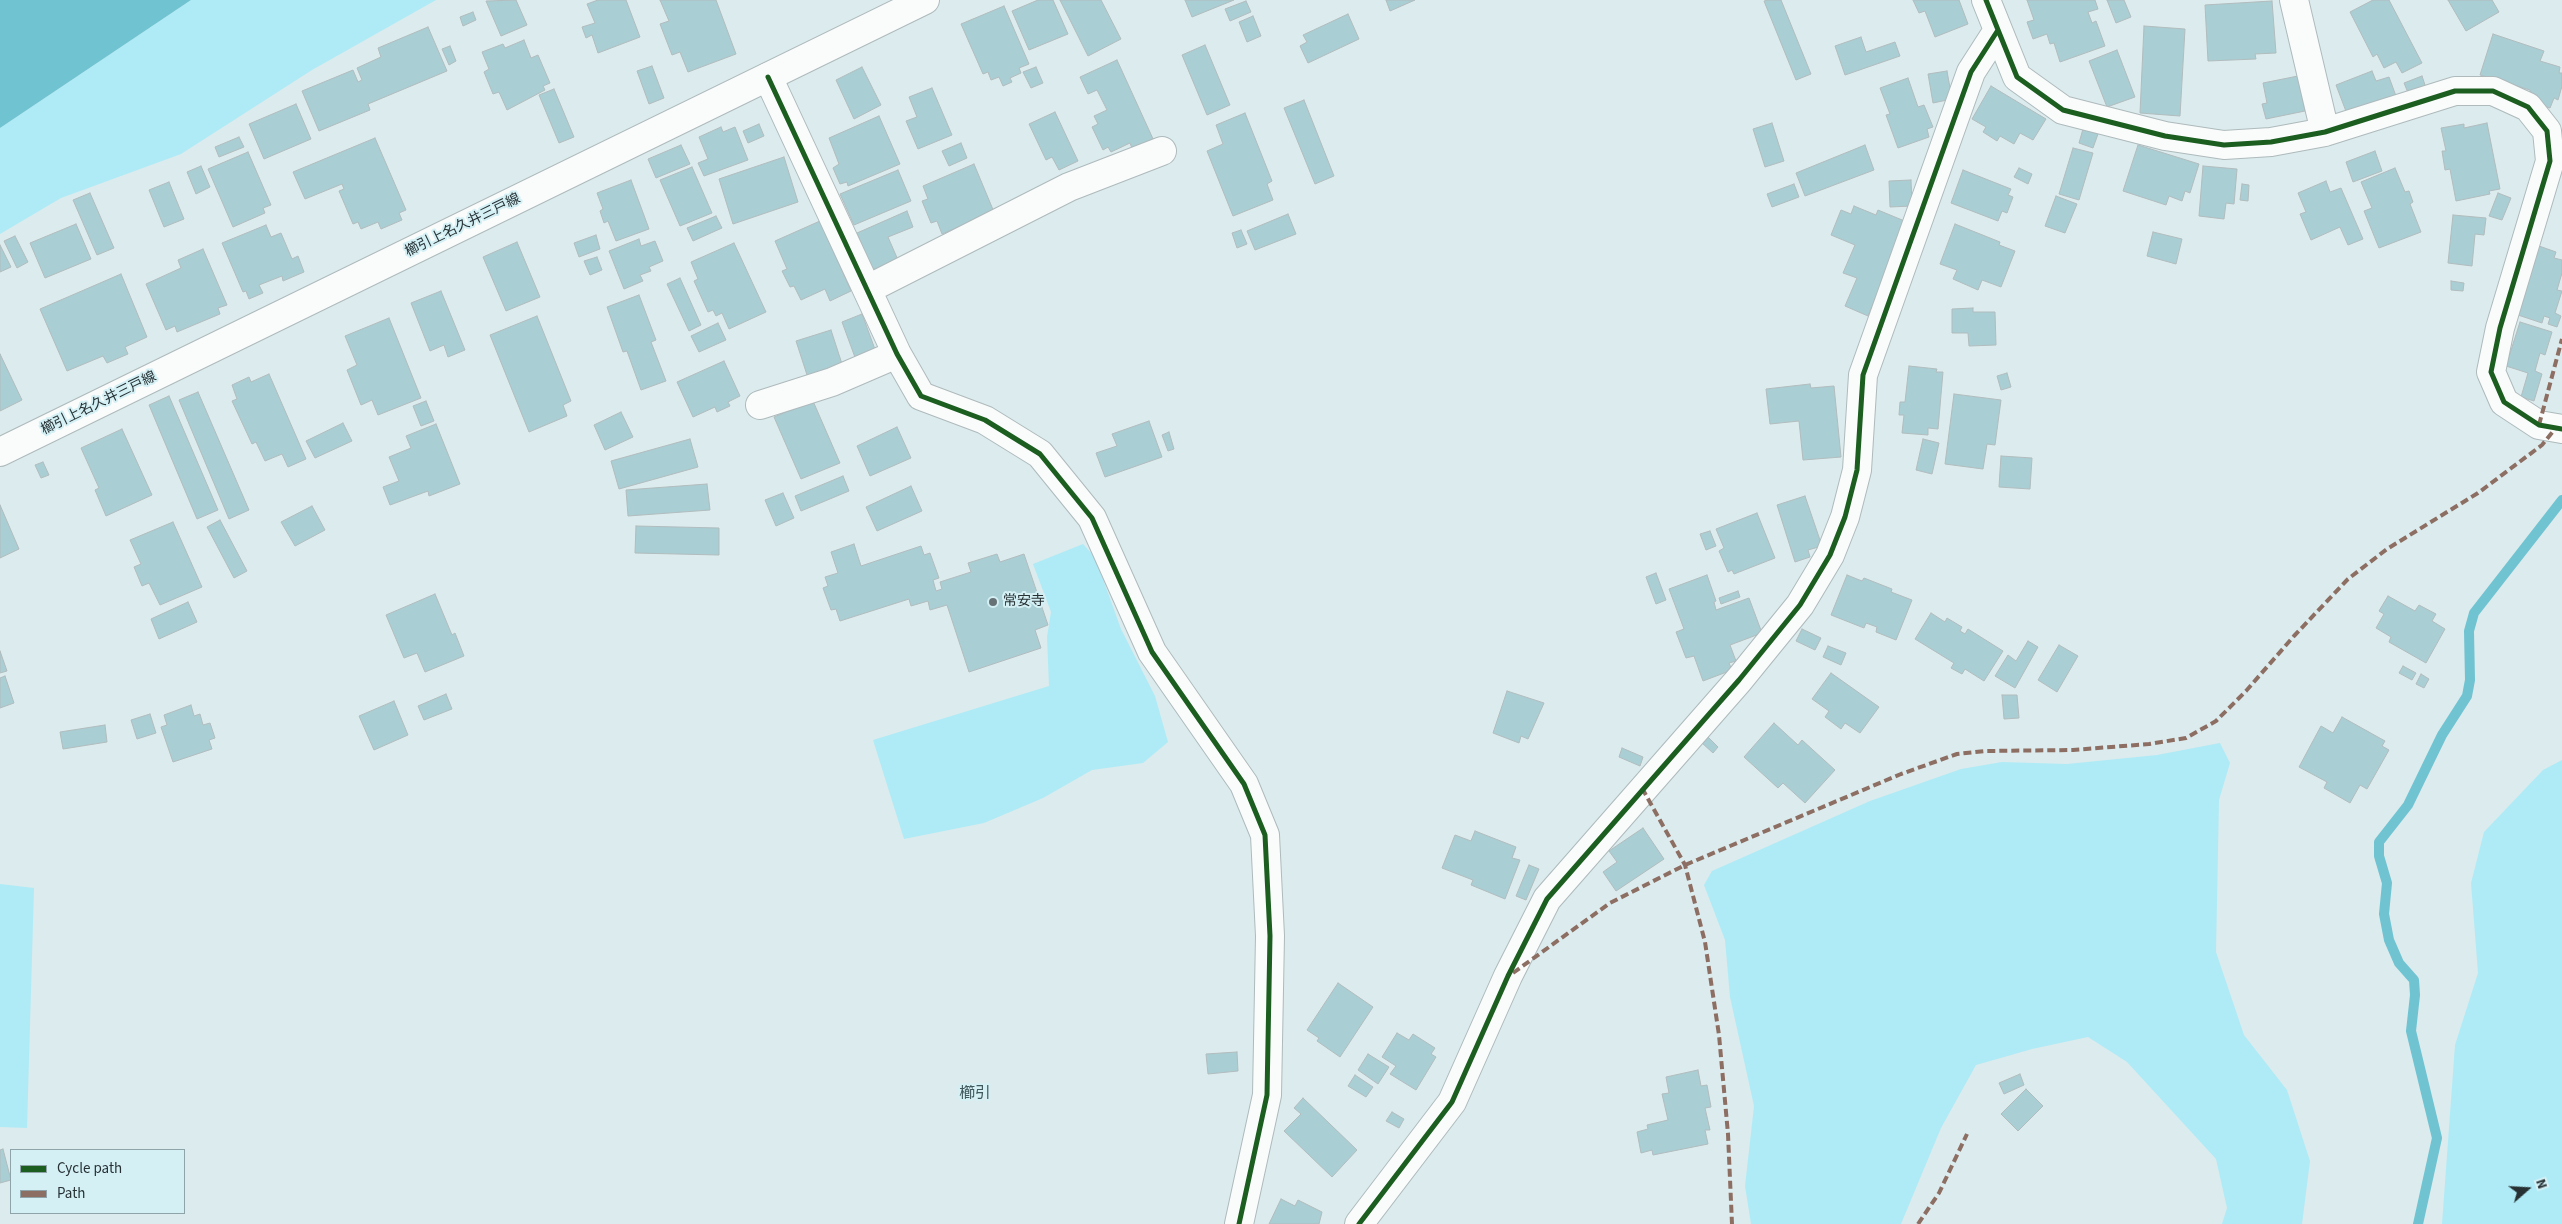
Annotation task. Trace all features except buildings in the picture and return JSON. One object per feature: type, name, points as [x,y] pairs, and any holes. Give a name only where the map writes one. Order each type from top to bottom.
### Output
[{"type":"street","name":"櫛引上名久井三戸線","points":[[0,452],[925,0]]},
{"type":"street","points":[[1986,0],[2017,77],[2063,110],[2165,136],[2224,145],[2271,142],[2325,132],[2455,91],[2493,91],[2528,107],[2547,131],[2550,161],[2500,328],[2491,372],[2504,402],[2539,425],[2562,429]]},
{"type":"street","points":[[2294,0],[2325,132]]},
{"type":"street","points":[[1359,1224],[1452,1102],[1508,976],[1547,899],[1739,680],[1800,605],[1830,555],[1845,517],[1857,470],[1863,375],[1972,72],[1998,30]]},
{"type":"street","points":[[768,76],[897,354],[921,396],[986,420],[1040,454],[1092,518],[1152,652],[1244,784],[1265,834],[1270,936],[1267,1096],[1239,1224]]},
{"type":"street","points":[[868,289],[1069,187],[1162,151]]},
{"type":"street","points":[[760,405],[832,382],[897,354]]},
{"type":"shaded area","points":[[0,0],[191,0],[0,128]]},
{"type":"shaded area","points":[[191,0],[436,0],[312,70],[181,154],[61,198],[0,234],[0,128]]},
{"type":"shaded area","points":[[1083,544],[1095,557],[1121,629],[1155,696],[1168,742],[1143,763],[1092,770],[1043,798],[984,823],[904,839],[873,740],[1049,686],[1047,637],[1051,612],[1033,564]]},
{"type":"shaded area","points":[[2220,743],[2230,763],[2219,800],[2216,952],[2244,1035],[2287,1090],[2310,1161],[2302,1224],[2222,1224],[2227,1208],[2216,1159],[2127,1062],[2088,1037],[2032,1049],[1976,1065],[1941,1128],[1901,1224],[1751,1224],[1745,1186],[1754,1106],[1730,997],[1725,940],[1704,885],[1712,871],[1870,801],[1961,769],[2002,762],[2067,764],[2157,755]]},
{"type":"shaded area","points":[[2562,760],[2562,1224],[2442,1224],[2455,1045],[2478,973],[2471,883],[2484,832],[2543,770]]},
{"type":"shaded area","points":[[0,884],[34,888],[27,1128],[0,1127]]},
{"type":"waterway","points":[[2418,1224],[2437,1138],[2411,1031],[2415,995],[2414,980],[2399,963],[2389,940],[2384,914],[2387,883],[2379,856],[2379,842],[2408,805],[2442,735],[2467,696],[2470,680],[2469,631],[2474,613],[2562,500]]},
{"type":"marked path","points":[[2539,425],[2562,339]]},
{"type":"marked path","points":[[1513,973],[1610,903],[1685,865],[1901,774],[1957,754],[1985,751],[2073,750],[2149,744],[2186,738],[2216,721],[2246,691],[2294,636],[2348,579],[2387,549],[2478,493],[2542,445],[2555,429]]},
{"type":"marked path","points":[[1642,788],[1685,865],[1705,942],[1719,1035],[1728,1134],[1732,1224]]},
{"type":"marked path","points":[[1918,1224],[1939,1193],[1967,1134]]},
{"type":"cycle path","points":[[1986,0],[2017,77],[2063,110],[2165,136],[2224,145],[2271,142],[2325,132],[2455,91],[2493,91],[2528,107],[2547,131],[2550,161],[2500,328],[2491,372],[2504,402],[2539,425],[2562,429]]},
{"type":"cycle path","points":[[1359,1224],[1452,1102],[1508,976],[1547,899],[1739,680],[1800,605],[1830,555],[1845,517],[1857,470],[1863,375],[1971,72],[1998,30]]},
{"type":"cycle path","points":[[768,77],[897,354],[921,396],[985,420],[1040,454],[1092,518],[1152,652],[1244,784],[1265,835],[1270,936],[1267,1095],[1239,1224]]},
{"type":"place","name":"常安寺","points":[[993,602]]},
{"type":"district","name":"櫛引","points":[[975,1094]]}]
